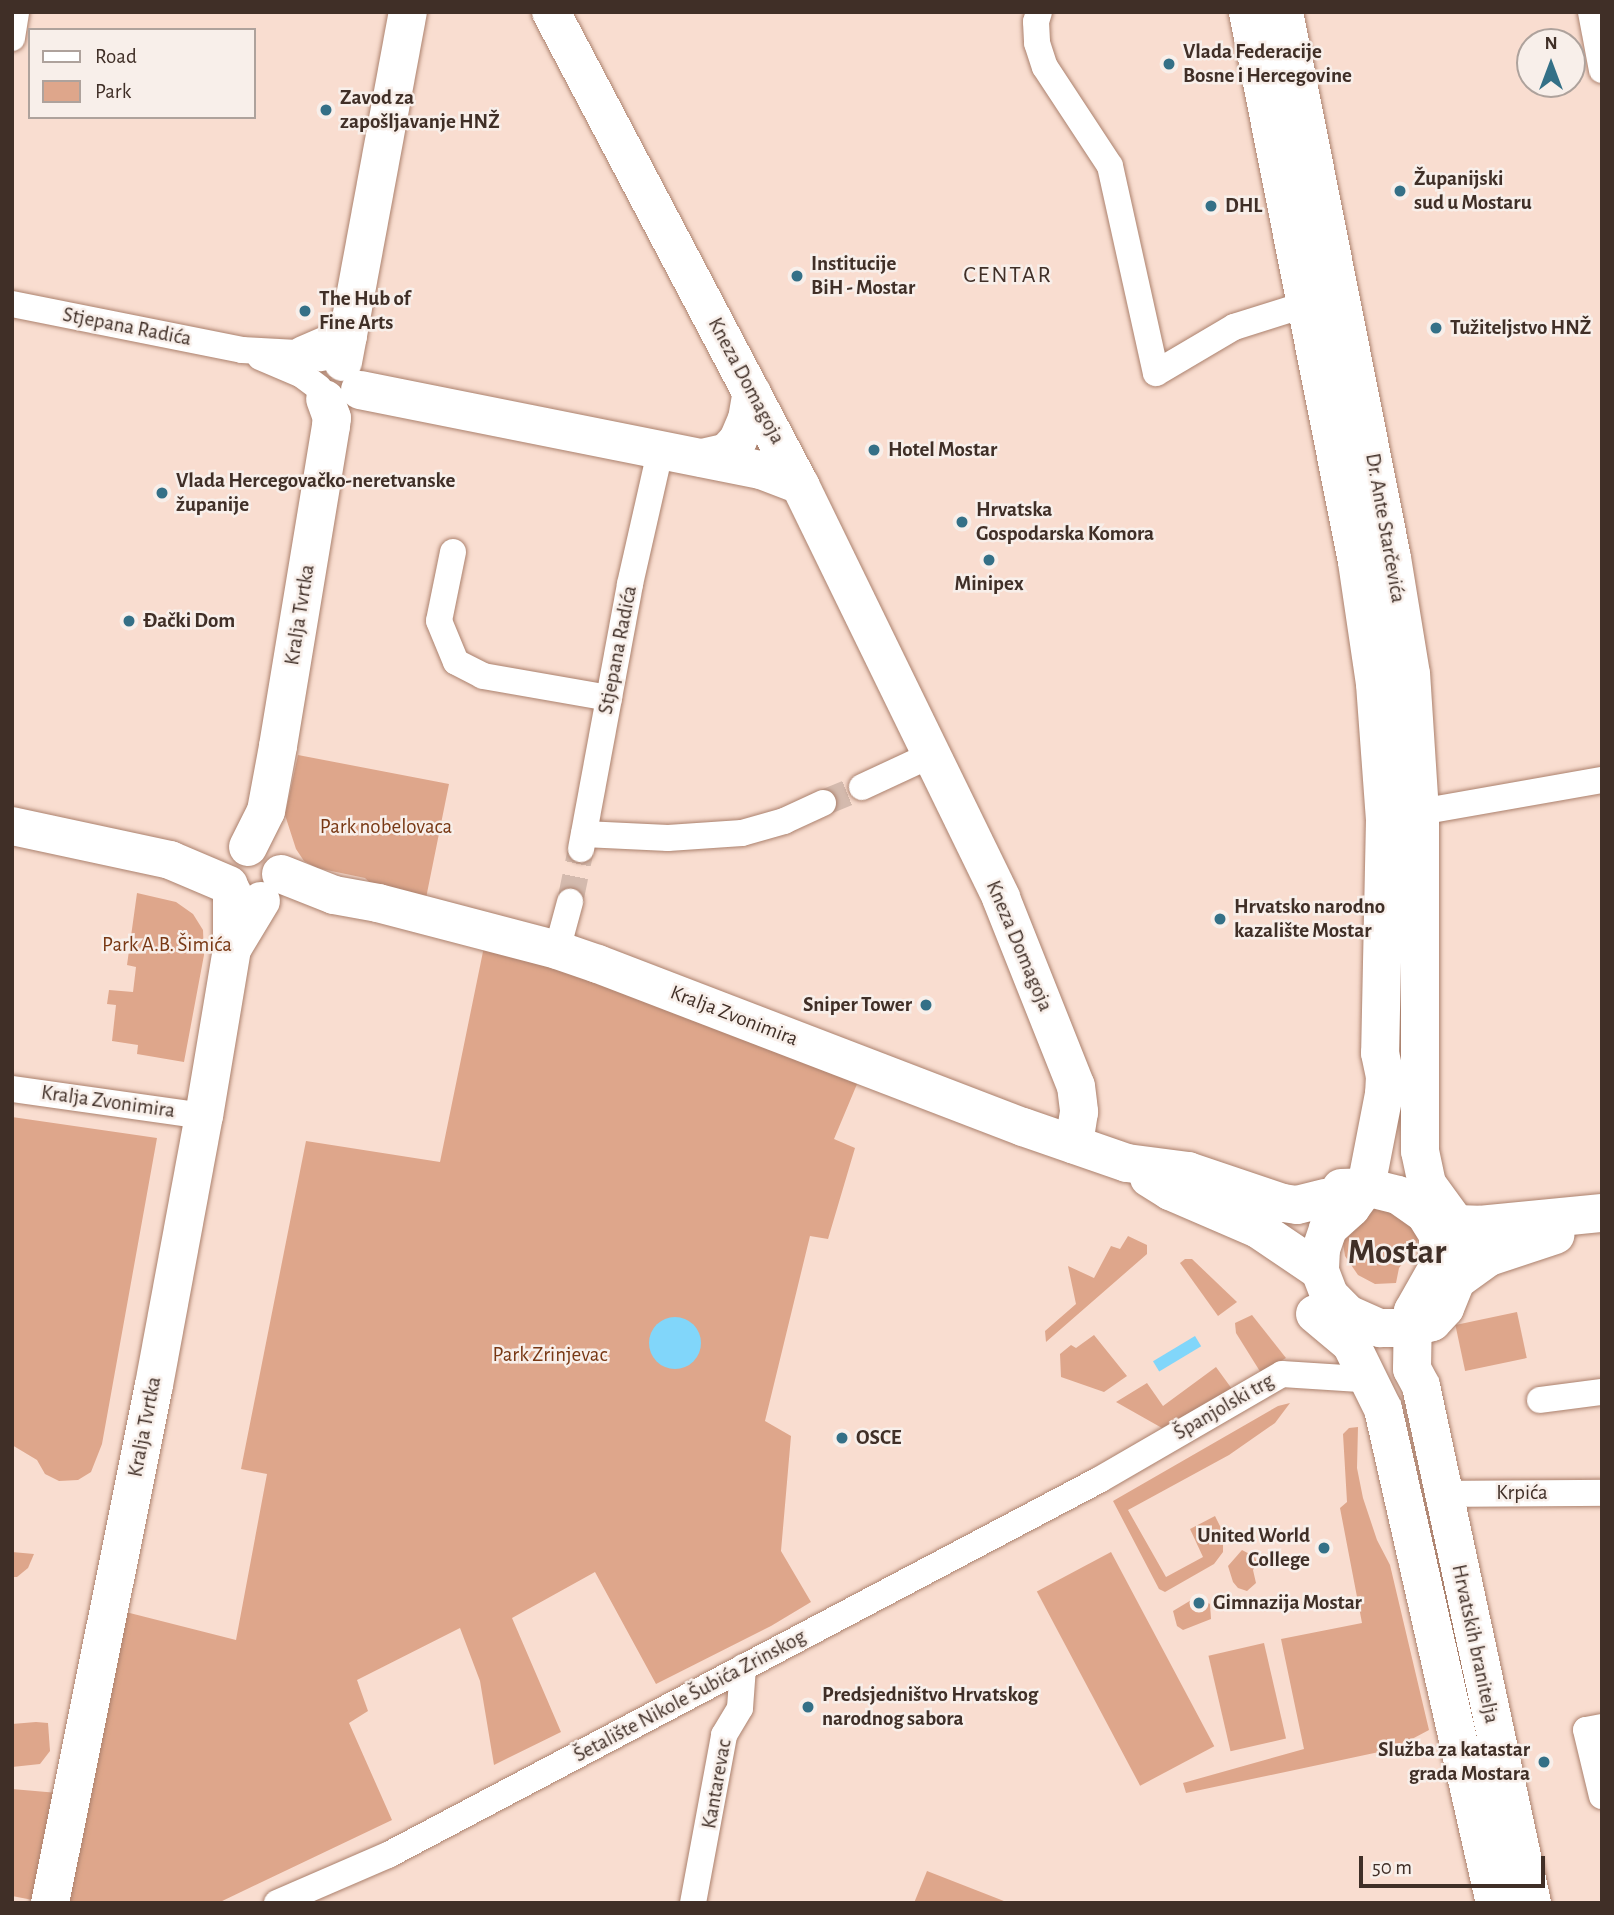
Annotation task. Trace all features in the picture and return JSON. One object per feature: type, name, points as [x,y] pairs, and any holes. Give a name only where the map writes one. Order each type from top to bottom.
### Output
[{"type":"main road","name":"Kneza Domagoja","points":[[551,12],[800,485],[1001,898],[1071,1071],[1079,1099],[1074,1145]]},
{"type":"main road","points":[[1248,12],[1357,562],[1376,684],[1399,1052]]},
{"type":"main road","name":"Dr. Ante Starčevića","points":[[1284,12],[1392,558],[1410,674],[1420,812],[1399,1052],[1385,1076],[1384,1094],[1345,1191]]},
{"type":"main road","name":"Kralja Tvrtka","points":[[50,1903],[154,1385],[232,949],[253,877],[266,811],[335,379],[408,19]]},
{"type":"main road","name":"Stjepana Radića","points":[[335,379],[660,452],[761,470],[800,485]]},
{"type":"main road","points":[[702,458],[727,452],[738,440],[747,419],[752,392]]},
{"type":"main road","name":"Kralja Zvonimira","points":[[12,826],[378,903],[557,950],[1127,1163],[1188,1171],[1283,1203],[1297,1205],[1345,1191]]},
{"type":"main road","name":"Dr. Ante Starčevića","points":[[1399,1052],[1422,1073],[1422,1170],[1431,1213]]},
{"type":"main road","name":"Dr. Ante Starčevića","points":[[1399,1052],[1408,1071],[1403,1123],[1405,1181],[1462,1253],[1457,1280]]},
{"type":"main road","name":"Kralja Zvonimira","points":[[1127,1163],[1170,1191],[1240,1221],[1309,1263]]},
{"type":"main road","points":[[1345,1191],[1431,1213],[1501,1224],[1602,1213]]},
{"type":"main road","points":[[1345,1191],[1352,1208],[1328,1229],[1321,1249],[1309,1263],[1299,1285],[1325,1325],[1351,1344],[1383,1409]]},
{"type":"main road","points":[[1421,1325],[1413,1311],[1433,1277],[1441,1255],[1431,1213]]},
{"type":"main road","points":[[1357,1320],[1380,1328],[1421,1325],[1445,1308],[1457,1280],[1489,1257],[1602,1220]]},
{"type":"main road","points":[[1309,1263],[1329,1295],[1357,1320],[1372,1343],[1383,1374],[1383,1409],[1495,1903]]},
{"type":"main road","name":"Hrvatskih branitelja","points":[[1421,1325],[1412,1370],[1421,1385],[1532,1903]]},
{"type":"street","points":[[12,38],[16,12]]},
{"type":"street","points":[[1039,12],[1035,22],[1037,43],[1045,67],[1110,166],[1156,373],[1234,327],[1307,304]]},
{"type":"street","points":[[1591,12],[1602,70]]},
{"type":"street","name":"Stjepana Radića","points":[[12,304],[242,350],[335,379]]},
{"type":"street","name":"Stjepana Radića","points":[[242,350],[302,375],[335,379]]},
{"type":"street","name":"Stjepana Radića","points":[[660,452],[582,841],[741,833],[785,821],[822,803]]},
{"type":"street","points":[[453,552],[439,621],[456,662],[483,676],[609,698]]},
{"type":"street","points":[[862,787],[930,755]]},
{"type":"street","points":[[1420,812],[1602,779]]},
{"type":"street","points":[[557,950],[570,902]]},
{"type":"street","name":"Kralja Zvonimira","points":[[12,1088],[204,1116]]},
{"type":"street","name":"Španjolski trg","points":[[1098,1480],[1282,1374],[1360,1378]]},
{"type":"street","points":[[1540,1400],[1602,1392]]},
{"type":"street","name":"Šetalište Nikole Šubića Zrinskog","points":[[277,1903],[388,1855],[1098,1480]]},
{"type":"street","name":"Krpića","points":[[1443,1494],[1602,1493]]},
{"type":"street","name":"Kantarevac","points":[[693,1903],[724,1734],[740,1708],[743,1668]]},
{"type":"street","points":[[1594,1728],[1602,1796]]},
{"type":"green space","name":"Park nobelovaca","points":[[298,755],[449,784],[425,903],[377,889],[365,878],[317,868],[304,861],[296,849],[285,815]]},
{"type":"green space","name":"Park A.B. Šimića","points":[[137,893],[176,902],[193,914],[203,930],[204,955],[184,1062],[137,1054],[138,1045],[112,1041],[116,1005],[107,1004],[109,990],[133,992],[136,967],[127,965]]},
{"type":"green space","name":"Park Zrinjevac","points":[[487,932],[865,1065],[834,1139],[855,1148],[828,1239],[810,1236],[765,1421],[791,1436],[781,1551],[811,1602],[771,1626],[656,1684],[595,1572],[512,1618],[561,1732],[494,1765],[480,1681],[460,1628],[357,1680],[368,1711],[349,1723],[392,1820],[218,1903],[50,1903],[110,1608],[236,1640],[267,1474],[241,1469],[306,1141],[440,1162]]},
{"type":"green space","points":[[12,1117],[157,1138],[102,1444],[91,1472],[78,1480],[59,1481],[45,1474],[37,1460],[12,1445]]},
{"type":"green space","points":[[1380,1191],[1420,1231],[1415,1248],[1399,1268],[1396,1283],[1375,1284],[1358,1275],[1345,1256],[1342,1237]]},
{"type":"green space","points":[[1128,1236],[1147,1245],[1147,1254],[1046,1342],[1045,1331],[1076,1304],[1068,1266],[1094,1278],[1111,1246],[1120,1249]]},
{"type":"green space","points":[[1185,1259],[1192,1259],[1237,1302],[1218,1316],[1180,1263]]},
{"type":"green space","points":[[1517,1312],[1527,1358],[1465,1371],[1455,1325]]},
{"type":"green space","points":[[1252,1315],[1286,1358],[1261,1373],[1236,1333],[1235,1323]]},
{"type":"green space","points":[[1094,1335],[1127,1376],[1104,1392],[1061,1377],[1060,1354],[1071,1345],[1076,1348]]},
{"type":"green space","points":[[1216,1367],[1232,1389],[1162,1428],[1116,1402],[1147,1383],[1163,1406]]},
{"type":"green space","points":[[1290,1403],[1275,1423],[1229,1455],[1128,1510],[1166,1577],[1203,1557],[1190,1529],[1215,1516],[1223,1532],[1223,1552],[1214,1564],[1165,1592],[1159,1589],[1113,1501],[1278,1406]]},
{"type":"green space","points":[[1358,1427],[1357,1468],[1363,1498],[1377,1540],[1390,1565],[1429,1730],[1393,1749],[1186,1793],[1183,1783],[1304,1749],[1281,1639],[1362,1623],[1340,1508],[1347,1502],[1343,1434],[1349,1428]]},
{"type":"green space","points":[[1242,1550],[1255,1557],[1257,1563],[1253,1570],[1256,1583],[1247,1591],[1238,1588],[1233,1582],[1228,1566]]},
{"type":"green space","points":[[12,1552],[34,1554],[28,1568],[17,1577],[12,1577]]},
{"type":"green space","points":[[1111,1552],[1214,1746],[1140,1786],[1037,1591]]},
{"type":"green space","points":[[1198,1596],[1210,1604],[1211,1619],[1183,1630],[1177,1626],[1173,1611]]},
{"type":"green space","points":[[1264,1643],[1286,1738],[1231,1751],[1208,1656]]},
{"type":"green space","points":[[48,1723],[50,1751],[40,1764],[12,1767],[12,1724]]},
{"type":"green space","points":[[12,1789],[58,1793],[38,1901],[12,1896]]},
{"type":"green space","points":[[927,1871],[1009,1903],[914,1903]]},
{"type":"water","points":[[675,1317],[694,1324],[701,1343],[694,1362],[675,1369],[656,1362],[649,1343],[656,1324]]},
{"type":"water","points":[[1195,1336],[1201,1346],[1159,1372],[1153,1361]]},
{"type":"tunnel","points":[[823,803],[862,787]]},
{"type":"tunnel","points":[[570,902],[581,849]]},
{"type":"place","name":"Vlada Federacije Bosne i Hercegovine","points":[[1169,64]]},
{"type":"place","name":"Zavod za zapošljavanje HNŽ","points":[[326,110]]},
{"type":"place","name":"Županijski sud u Mostaru","points":[[1400,191]]},
{"type":"place","name":"DHL","points":[[1211,206]]},
{"type":"place","name":"Institucije BiH - Mostar","points":[[797,276]]},
{"type":"place","name":"The Hub of Fine Arts","points":[[305,311]]},
{"type":"place","name":"Tužiteljstvo HNŽ","points":[[1436,328]]},
{"type":"place","name":"Hotel Mostar","points":[[874,450]]},
{"type":"place","name":"Vlada Hercegovačko-neretvanske županije","points":[[162,493]]},
{"type":"place","name":"Hrvatska Gospodarska Komora","points":[[962,522]]},
{"type":"place","name":"Minipex","points":[[989,560]]},
{"type":"place","name":"Đački Dom","points":[[129,621]]},
{"type":"place","name":"Hrvatsko narodno kazalište Mostar","points":[[1220,919]]},
{"type":"place","name":"Sniper Tower","points":[[926,1005]]},
{"type":"place","name":"OSCE","points":[[842,1438]]},
{"type":"place","name":"United World College","points":[[1324,1548]]},
{"type":"place","name":"Gimnazija Mostar","points":[[1199,1603]]},
{"type":"place","name":"Predsjedništvo Hrvatskog narodnog sabora","points":[[808,1707]]},
{"type":"place","name":"Služba za katastar grada Mostara","points":[[1544,1762]]},
{"type":"district","name":"CENTAR","points":[[1008,276]]},
{"type":"district","name":"Mostar","points":[[1397,1253]]}]
